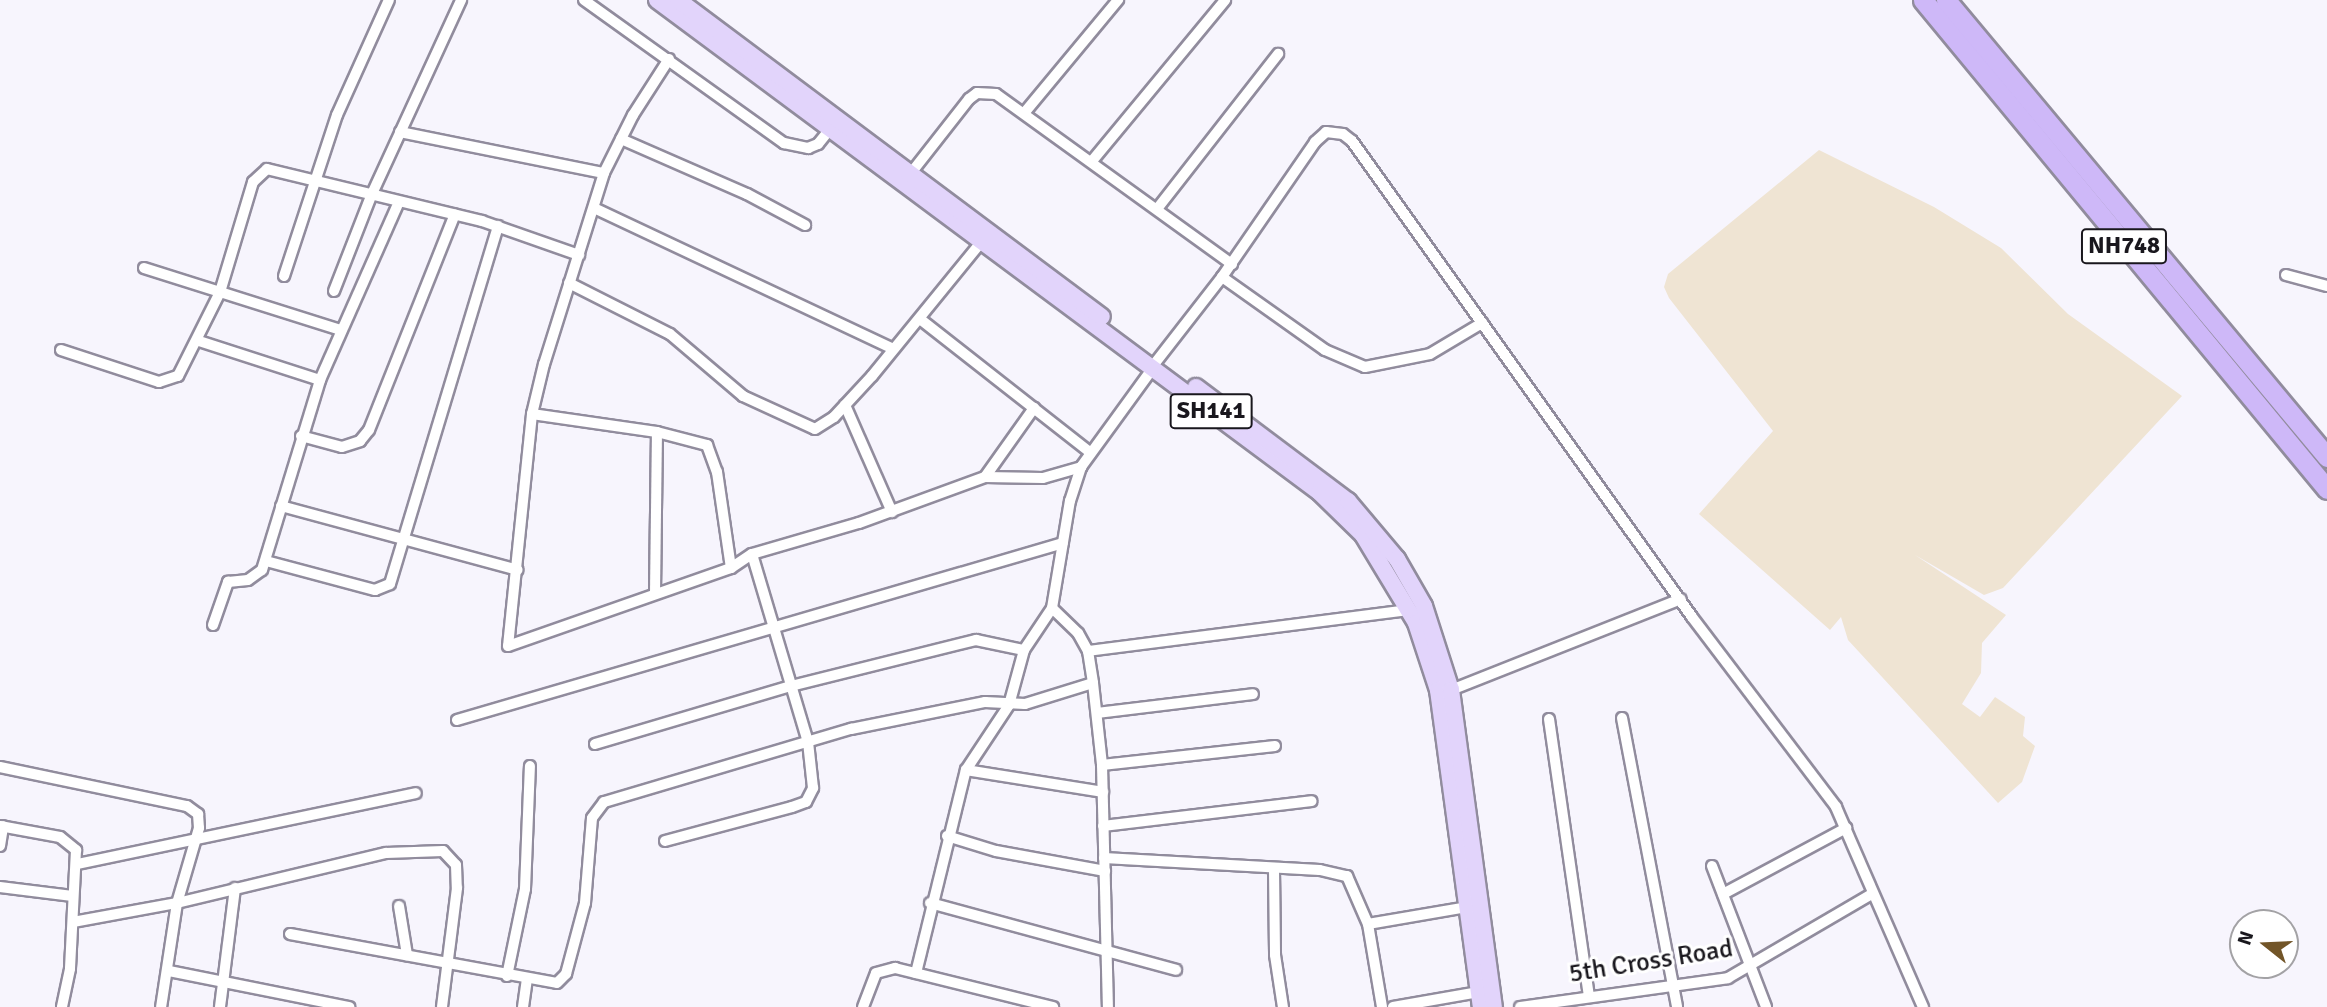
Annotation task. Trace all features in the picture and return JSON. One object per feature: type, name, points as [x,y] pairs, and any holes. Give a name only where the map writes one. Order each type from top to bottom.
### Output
[{"type":"highway","name":"NH748","points":[[1923,0],[2327,489]]},
{"type":"highway","name":"NH748","points":[[1946,0],[2327,457]]},
{"type":"main road","name":"SH141","points":[[657,0],[1154,365],[1325,481],[1366,520],[1397,559],[1424,606],[1451,691],[1494,1007]]},
{"type":"main road","name":"SH141","points":[[678,0],[911,173],[1339,510],[1363,535],[1409,610],[1438,690],[1480,1000]]},
{"type":"street","points":[[284,276],[314,180],[389,0]]},
{"type":"street","points":[[334,291],[371,196],[461,0]]},
{"type":"street","points":[[584,0],[792,147],[818,144],[831,128]]},
{"type":"street","points":[[1025,112],[1118,0]]},
{"type":"street","points":[[1092,161],[1225,0]]},
{"type":"street","points":[[1157,209],[1278,54]]},
{"type":"street","points":[[669,59],[604,173],[569,284],[533,414],[508,646],[732,568],[752,554],[892,512],[985,477],[1043,478],[1081,467]]},
{"type":"street","points":[[911,173],[977,93],[996,94],[1025,112],[1232,264]]},
{"type":"street","points":[[400,132],[604,173]]},
{"type":"street","points":[[916,973],[930,903],[966,770],[1009,705],[1024,650],[1052,608],[1063,543],[1081,467],[1154,365],[1232,264],[1315,142],[1326,132],[1343,134],[1352,141],[1681,599],[1799,752],[1846,828],[1872,894],[1923,1007]]},
{"type":"street","points":[[621,139],[747,194],[805,225]]},
{"type":"street","points":[[61,350],[166,383],[178,376],[199,341],[220,292],[249,193],[259,174],[274,168],[398,204],[455,214],[498,226],[579,254]]},
{"type":"street","points":[[213,625],[228,582],[257,577],[266,561],[320,380],[398,204]]},
{"type":"street","points":[[594,208],[894,349]]},
{"type":"street","points":[[302,436],[342,447],[360,442],[369,430],[455,214]]},
{"type":"street","points":[[266,561],[384,590],[390,584],[498,226]]},
{"type":"street","points":[[569,284],[670,334],[725,384],[790,421],[815,429],[845,405],[920,319],[982,241]]},
{"type":"street","points":[[144,268],[341,330]]},
{"type":"street","points":[[2286,275],[2327,286]]},
{"type":"street","points":[[1222,277],[1325,349],[1365,367],[1430,354],[1482,323]]},
{"type":"street","points":[[920,319],[1091,453]]},
{"type":"street","points":[[199,341],[320,380]]},
{"type":"street","points":[[845,405],[892,512]]},
{"type":"street","points":[[985,477],[1034,408]]},
{"type":"street","points":[[533,414],[698,440],[713,456],[732,568]]},
{"type":"street","points":[[655,593],[657,432]]},
{"type":"street","points":[[281,506],[518,570]]},
{"type":"street","points":[[457,720],[1063,543]]},
{"type":"street","points":[[665,841],[806,802],[814,778],[808,742],[771,627],[752,554]]},
{"type":"street","points":[[1451,691],[1681,599]]},
{"type":"street","points":[[1052,608],[1078,632],[1088,651],[1093,683],[1102,765],[1108,1007]]},
{"type":"street","points":[[1088,651],[1409,610]]},
{"type":"street","points":[[595,744],[791,685],[976,640],[1024,650]]},
{"type":"street","points":[[290,934],[556,983],[566,974],[588,891],[592,818],[598,806],[726,763],[935,709],[985,702],[1009,705],[1093,683]]},
{"type":"street","points":[[1097,713],[1253,694]]},
{"type":"street","points":[[1622,718],[1677,1007]]},
{"type":"street","points":[[1549,719],[1589,995]]},
{"type":"street","points":[[1102,765],[1275,746]]},
{"type":"street","points":[[507,976],[525,889],[530,766]]},
{"type":"street","points":[[0,767],[187,806],[198,814],[196,839],[177,903],[169,971],[161,1007]]},
{"type":"street","points":[[966,770],[1103,792]]},
{"type":"street","points":[[77,864],[416,793]]},
{"type":"street","points":[[1104,826],[1312,802]]},
{"type":"street","points":[[0,846],[2,826],[69,840],[76,850],[73,922],[62,1007]]},
{"type":"street","points":[[1723,894],[1846,828]]},
{"type":"street","points":[[947,836],[996,851],[1105,871]]},
{"type":"street","points":[[73,922],[177,903],[386,853],[443,851],[452,858],[456,876],[450,965],[442,1007]]},
{"type":"street","points":[[1104,858],[1274,870],[1320,870],[1347,876],[1368,923],[1382,1007]]},
{"type":"street","points":[[1712,866],[1749,970],[1872,894]]},
{"type":"street","points":[[1274,870],[1275,955],[1283,1007]]},
{"type":"street","points":[[0,887],[72,896]]},
{"type":"street","points":[[220,1007],[225,983],[234,888]]},
{"type":"street","points":[[930,903],[1176,970]]},
{"type":"street","points":[[399,906],[407,955]]},
{"type":"street","points":[[1368,923],[1467,907]]},
{"type":"street","points":[[863,1007],[870,982],[883,969],[916,973],[997,1001],[1053,1007]]},
{"type":"street","name":"5th Cross Road","points":[[1520,1007],[1673,983],[1728,978],[1749,970],[1766,1007]]},
{"type":"street","points":[[169,971],[348,1007]]},
{"type":"street","points":[[523,1007],[527,979]]},
{"type":"street","points":[[278,1007],[281,993]]},
{"type":"street","points":[[1393,1007],[1480,1000]]},
{"type":"shaded area","points":[[1819,150],[1934,207],[2001,248],[2068,314],[2182,396],[2003,588],[1984,595],[1915,555],[2006,615],[1982,643],[1981,673],[1962,704],[1980,717],[1995,697],[2025,717],[2023,736],[2035,746],[2022,782],[1998,803],[1848,640],[1841,617],[1830,630],[1699,514],[1773,431],[1669,298],[1664,287],[1668,274]]}]
